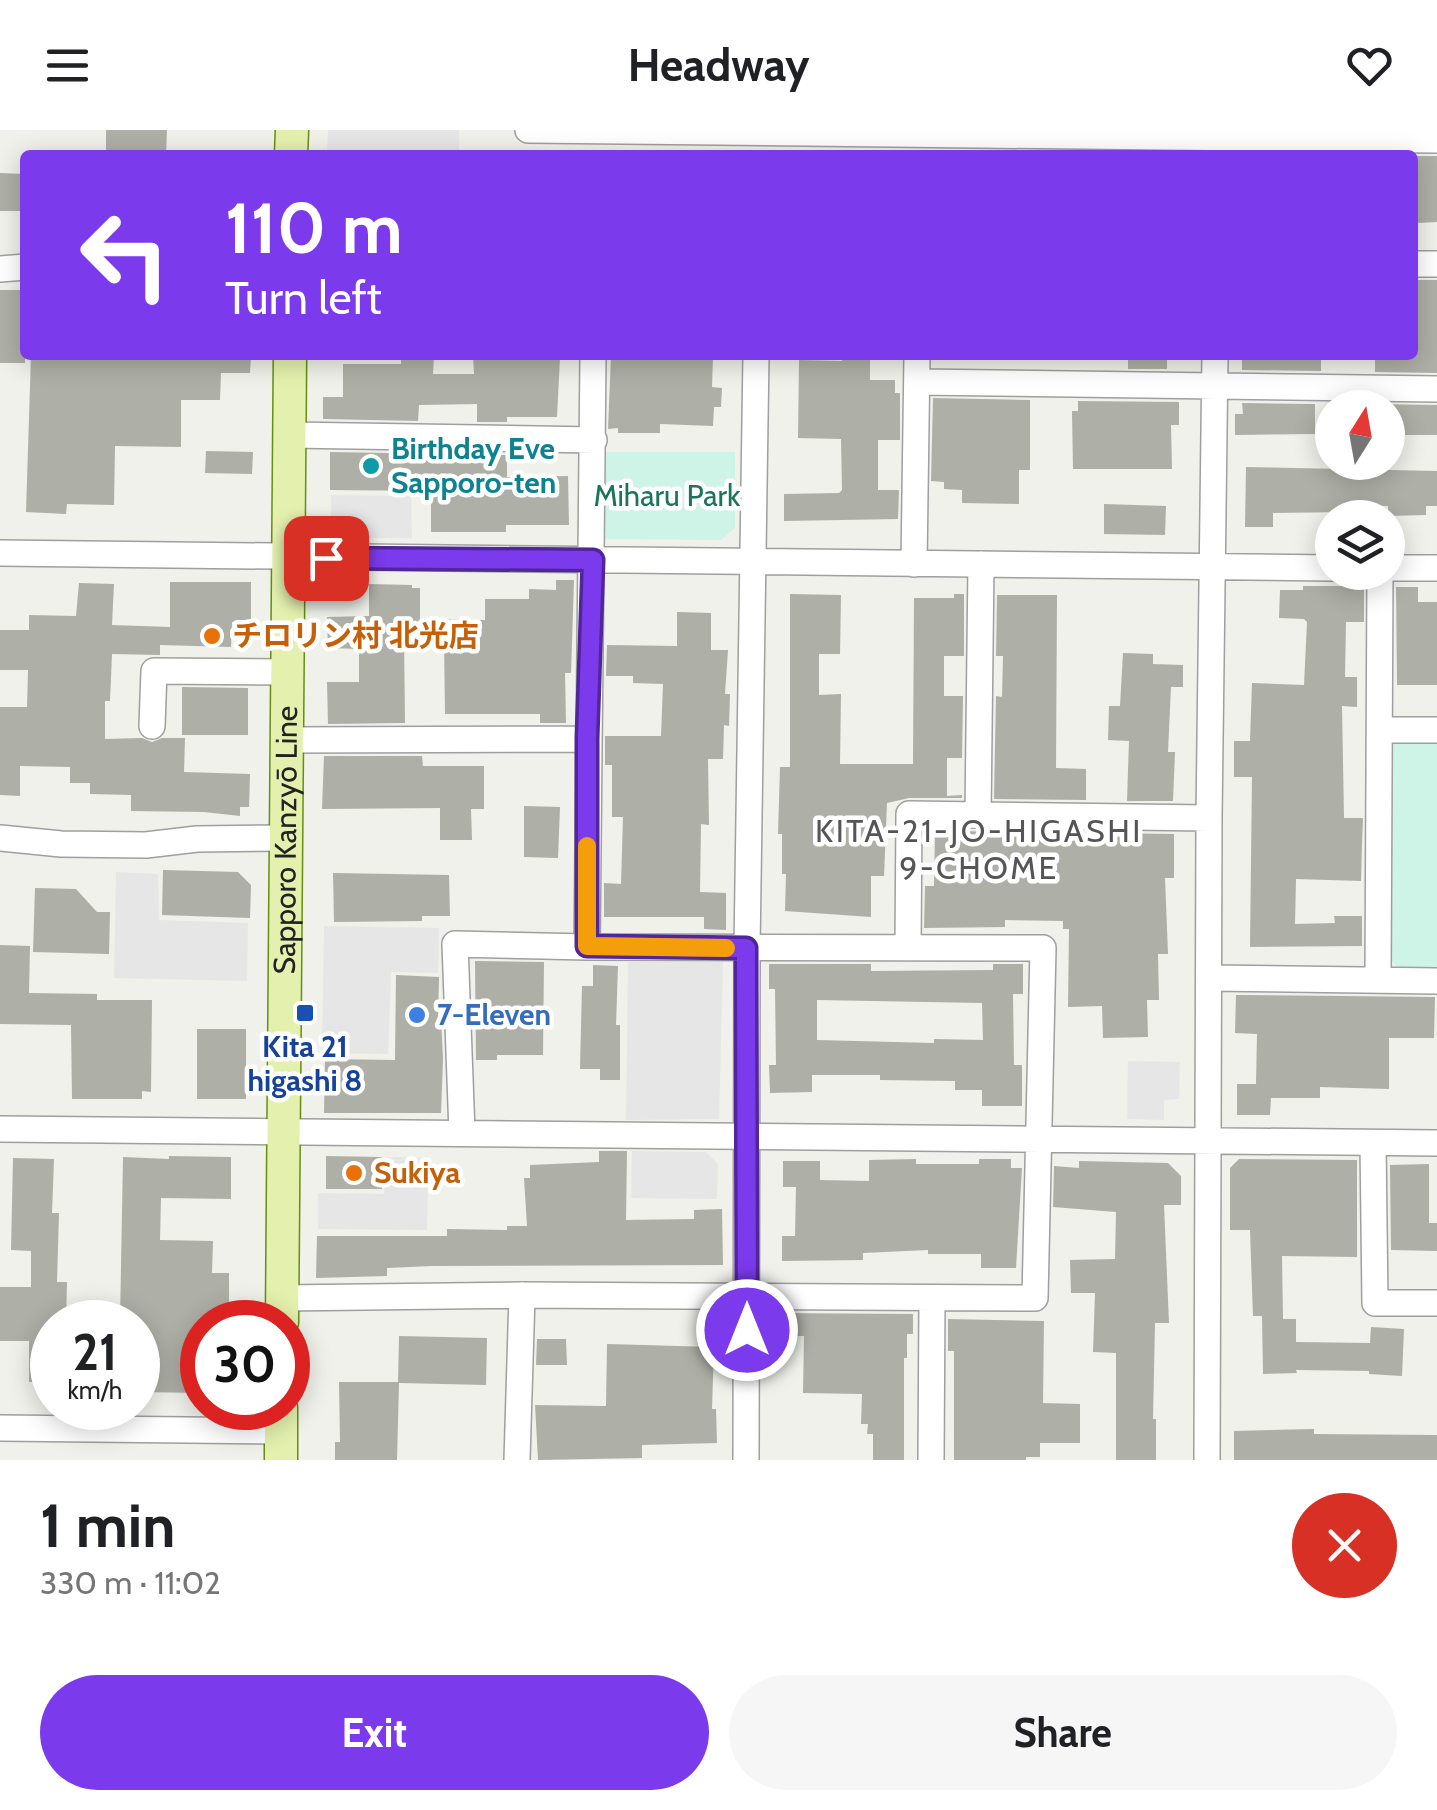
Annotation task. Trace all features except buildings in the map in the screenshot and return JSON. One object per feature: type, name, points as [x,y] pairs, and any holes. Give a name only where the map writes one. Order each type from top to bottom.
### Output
[{"type":"main road","name":"Sapporo Kanzyō Line","points":[[282,1300],[290,360]]},
{"type":"street","points":[[528,130],[595,143],[1437,140]]},
{"type":"street","points":[[587,946],[594,360]]},
{"type":"street","points":[[746,1460],[746,948],[756,360]]},
{"type":"street","points":[[914,564],[917,360]]},
{"type":"street","points":[[1207,1460],[1215,360]]},
{"type":"street","points":[[916,382],[1437,389]]},
{"type":"street","points":[[290,435],[594,440]]},
{"type":"street","points":[[0,553],[1315,568]]},
{"type":"street","points":[[978,815],[981,564]]},
{"type":"street","points":[[1405,568],[1437,568]]},
{"type":"street","points":[[1378,980],[1380,590]]},
{"type":"street","points":[[152,726],[154,672],[287,672]]},
{"type":"street","points":[[1380,730],[1437,730]]},
{"type":"street","points":[[287,740],[587,738]]},
{"type":"street","points":[[908,948],[909,814],[1209,818]]},
{"type":"street","points":[[0,838],[61,844],[146,845],[197,838],[286,838]]},
{"type":"street","points":[[310,1308],[522,1295],[1035,1298],[1043,948],[456,944],[462,1133]]},
{"type":"street","points":[[1209,978],[1437,981]]},
{"type":"street","points":[[0,1129],[1437,1143]]},
{"type":"street","points":[[1373,1143],[1375,1303],[1437,1304]]},
{"type":"street","points":[[518,1460],[522,1295]]},
{"type":"street","points":[[931,1460],[932,1298]]},
{"type":"street","points":[[0,1428],[281,1433]]},
{"type":"green space","name":"Miharu Park","points":[[601,452],[735,452],[735,528],[721,540],[598,539]]},
{"type":"green space","points":[[1437,737],[1437,968],[1397,967],[1388,955],[1387,742]]},
{"type":"shaded area","points":[[328,130],[459,130],[459,150],[327,150]]},
{"type":"shaded area","points":[[331,495],[411,496],[412,538],[344,538],[331,528]]},
{"type":"shaded area","points":[[116,872],[158,874],[159,920],[248,923],[247,981],[114,978]]},
{"type":"shaded area","points":[[324,926],[439,928],[438,973],[391,972],[388,1054],[322,1053]]},
{"type":"shaded area","points":[[628,962],[723,962],[719,1119],[626,1120]]},
{"type":"shaded area","points":[[1128,1061],[1180,1062],[1179,1099],[1164,1100],[1164,1120],[1127,1119]]},
{"type":"shaded area","points":[[632,1151],[706,1152],[718,1164],[717,1199],[631,1198]]},
{"type":"shaded area","points":[[386,1157],[428,1158],[427,1230],[318,1229],[318,1193],[384,1194]]},
{"type":"slow traffic","points":[[587,846],[587,946],[726,948]]},
{"type":"place","name":"Birthday Eve Sapporo-ten","points":[[371,466]]},
{"type":"place","name":"チロリン村 北光店","points":[[212,636]]},
{"type":"place","name":"Kita 21 higashi 8","points":[[305,1013]]},
{"type":"place","name":"7-Eleven","points":[[417,1015]]},
{"type":"place","name":"Sukiya","points":[[354,1173]]},
{"type":"district","name":"KITA-21-JO-HIGASHI 9-CHOME","points":[[979,850]]},
{"type":"route","points":[[326,558],[593,560],[587,738],[587,946],[746,948],[747,1330]]}]
